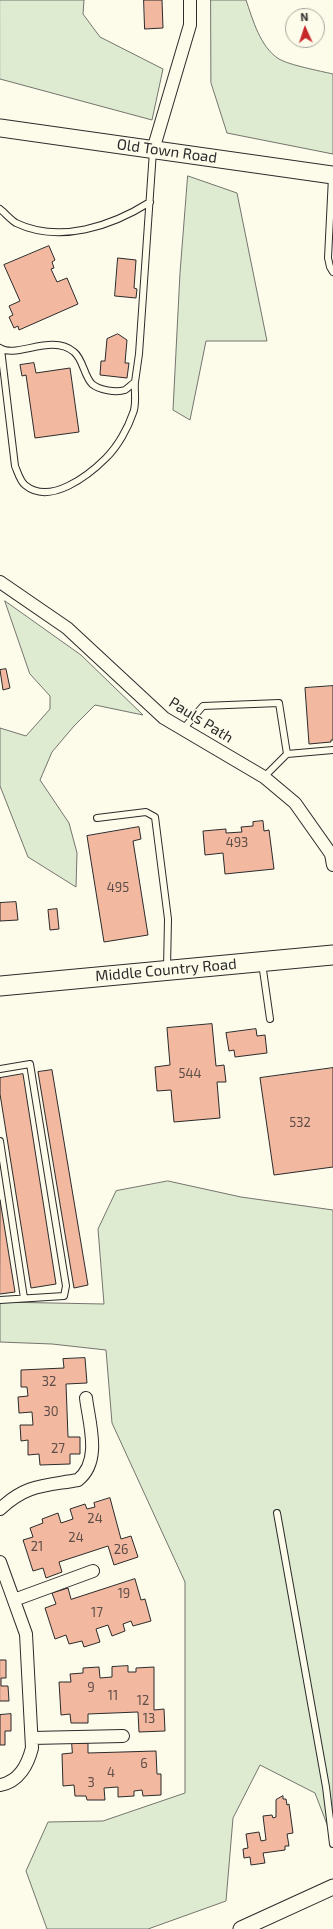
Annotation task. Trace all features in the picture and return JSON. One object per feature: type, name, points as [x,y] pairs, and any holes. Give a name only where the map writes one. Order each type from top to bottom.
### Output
[{"type":"main road","name":"Old Town Road","points":[[0,128],[333,175]]},
{"type":"main road","name":"Middle Country Road","points":[[0,986],[333,955]]},
{"type":"street","points":[[153,150],[190,25],[190,0]]},
{"type":"street","name":"Pauls Path","points":[[0,582],[67,628],[164,718],[184,728],[264,777],[295,803],[332,858]]},
{"type":"street","points":[[0,1509],[13,1498],[25,1491],[45,1485],[78,1480],[83,1476],[92,1458],[86,1398]]},
{"type":"street","points":[[0,1562],[26,1634],[28,1645],[32,1738],[32,1748],[29,1760],[19,1776],[0,1784]]},
{"type":"street","points":[[14,1600],[93,1570]]},
{"type":"street","points":[[32,1738],[123,1736]]},
{"type":"street","points":[[244,1929],[333,1887]]},
{"type":"lane","points":[[135,382],[125,390],[110,391],[92,384],[75,352],[62,346],[47,344],[12,350],[1,348],[15,466],[20,478],[26,485],[33,489],[57,491],[71,485],[107,457],[125,432],[134,411],[153,150]]},
{"type":"lane","points":[[333,175],[328,258],[330,268],[333,272]]},
{"type":"lane","points":[[0,209],[16,222],[49,233],[71,232],[116,220],[150,202]]},
{"type":"lane","points":[[184,728],[203,706],[279,703],[287,754]]},
{"type":"lane","points":[[264,777],[287,754],[333,750]]},
{"type":"lane","points":[[97,818],[146,812],[155,817],[168,920],[167,970]]},
{"type":"lane","points":[[262,962],[270,1019]]},
{"type":"lane","points":[[0,1068],[30,1064],[66,1286],[64,1296],[0,1300]]},
{"type":"lane","points":[[0,1141],[24,1298]]},
{"type":"lane","points":[[278,1513],[326,1787],[333,1844]]},
{"type":"green space","points":[[0,0],[84,0],[83,14],[100,37],[163,69],[152,120],[0,79]]},
{"type":"green space","points":[[211,0],[246,0],[258,32],[272,54],[279,59],[305,68],[333,74],[333,154],[227,133],[211,83]]},
{"type":"green space","points":[[188,176],[237,193],[267,341],[206,341],[190,420],[173,410],[180,273]]},
{"type":"green space","points":[[5,601],[81,655],[143,715],[95,705],[74,726],[52,752],[40,780],[69,823],[77,853],[76,887],[28,857],[0,786],[0,728],[26,736],[50,709],[50,696],[30,674]]},
{"type":"green space","points":[[168,1181],[241,1197],[333,1210],[333,1840],[315,1793],[260,1765],[233,1818],[226,1901],[148,1929],[47,1929],[26,1871],[48,1822],[103,1821],[185,1793],[185,1582],[112,1423],[106,1350],[52,1344],[0,1342],[0,1302],[104,1304],[98,1229],[116,1191]]},
{"type":"building","points":[[144,0],[162,0],[163,28],[145,29]]},
{"type":"building","points":[[49,246],[55,260],[52,262],[54,268],[51,269],[57,282],[67,278],[78,304],[19,330],[18,326],[14,328],[9,317],[13,315],[9,306],[20,301],[4,265]]},
{"type":"building","points":[[118,258],[136,260],[134,288],[137,289],[136,298],[115,296]]},
{"type":"building","points":[[118,334],[127,340],[125,363],[129,363],[127,378],[100,375],[101,361],[105,361],[107,339]]},
{"type":"building","points":[[34,363],[36,373],[70,368],[79,432],[35,438],[26,375],[22,376],[20,365]]},
{"type":"building","points":[[6,669],[10,688],[3,690],[0,670]]},
{"type":"building","points":[[333,686],[333,740],[331,740],[331,742],[309,744],[305,688]]},
{"type":"building","points":[[263,821],[264,831],[269,830],[274,869],[225,874],[223,853],[205,855],[203,831],[226,829],[226,833],[242,832],[241,827],[253,826],[253,822]]},
{"type":"building","points":[[139,827],[141,839],[133,841],[148,935],[104,942],[87,836]]},
{"type":"building","points":[[16,902],[18,920],[0,921],[0,903]]},
{"type":"building","points":[[57,909],[59,929],[50,930],[48,910]]},
{"type":"building","points":[[212,1024],[216,1066],[224,1065],[226,1082],[217,1082],[220,1118],[174,1122],[171,1090],[157,1091],[155,1067],[170,1065],[167,1028]]},
{"type":"building","points":[[256,1029],[257,1036],[265,1035],[267,1053],[235,1057],[234,1050],[229,1051],[226,1033]]},
{"type":"building","points":[[333,1068],[333,1167],[274,1175],[260,1078]]},
{"type":"building","points":[[52,1070],[88,1285],[74,1288],[38,1072]]},
{"type":"building","points":[[23,1074],[56,1284],[31,1288],[0,1094],[0,1078]]},
{"type":"building","points":[[0,1200],[15,1292],[0,1294]]},
{"type":"building","points":[[85,1358],[87,1383],[66,1384],[68,1437],[80,1437],[80,1454],[70,1454],[70,1464],[40,1465],[39,1454],[28,1455],[28,1440],[21,1441],[20,1425],[33,1425],[32,1412],[19,1413],[18,1397],[28,1396],[27,1387],[21,1387],[21,1370],[64,1368],[63,1359]]},
{"type":"building","points":[[110,1498],[121,1539],[131,1536],[138,1557],[114,1565],[108,1546],[59,1562],[62,1572],[46,1578],[43,1568],[33,1571],[23,1540],[33,1537],[30,1528],[43,1523],[42,1519],[58,1513],[61,1523],[73,1519],[70,1509],[85,1504],[87,1509],[95,1507],[94,1503]]},
{"type":"building","points":[[135,1579],[141,1600],[145,1599],[151,1621],[133,1626],[131,1621],[123,1624],[125,1631],[112,1636],[108,1625],[96,1629],[100,1642],[84,1647],[82,1641],[69,1644],[66,1635],[55,1639],[45,1608],[56,1604],[52,1593],[68,1588],[71,1599]]},
{"type":"building","points":[[0,1660],[6,1660],[6,1678],[1,1678],[1,1686],[8,1686],[9,1701],[0,1701]]},
{"type":"building","points":[[128,1666],[128,1672],[136,1672],[136,1668],[154,1667],[154,1710],[164,1709],[165,1731],[139,1732],[138,1712],[88,1714],[88,1723],[71,1723],[70,1714],[61,1715],[59,1682],[71,1682],[70,1674],[83,1673],[83,1668],[99,1667],[100,1678],[112,1677],[112,1667]]},
{"type":"building","points":[[11,1714],[11,1731],[5,1731],[5,1745],[0,1745],[0,1715]]},
{"type":"building","points":[[72,1743],[88,1743],[88,1753],[156,1751],[157,1774],[161,1774],[161,1795],[143,1796],[142,1790],[134,1791],[134,1796],[118,1797],[118,1787],[104,1788],[105,1800],[87,1800],[86,1796],[75,1796],[74,1785],[63,1786],[62,1754],[72,1753]]},
{"type":"building","points":[[283,1796],[283,1799],[286,1799],[287,1805],[289,1804],[293,1833],[287,1834],[289,1846],[285,1846],[285,1850],[263,1853],[265,1863],[251,1865],[250,1857],[244,1858],[243,1849],[248,1848],[246,1834],[259,1832],[261,1841],[266,1840],[263,1816],[272,1815],[273,1818],[276,1817],[276,1800]]}]
